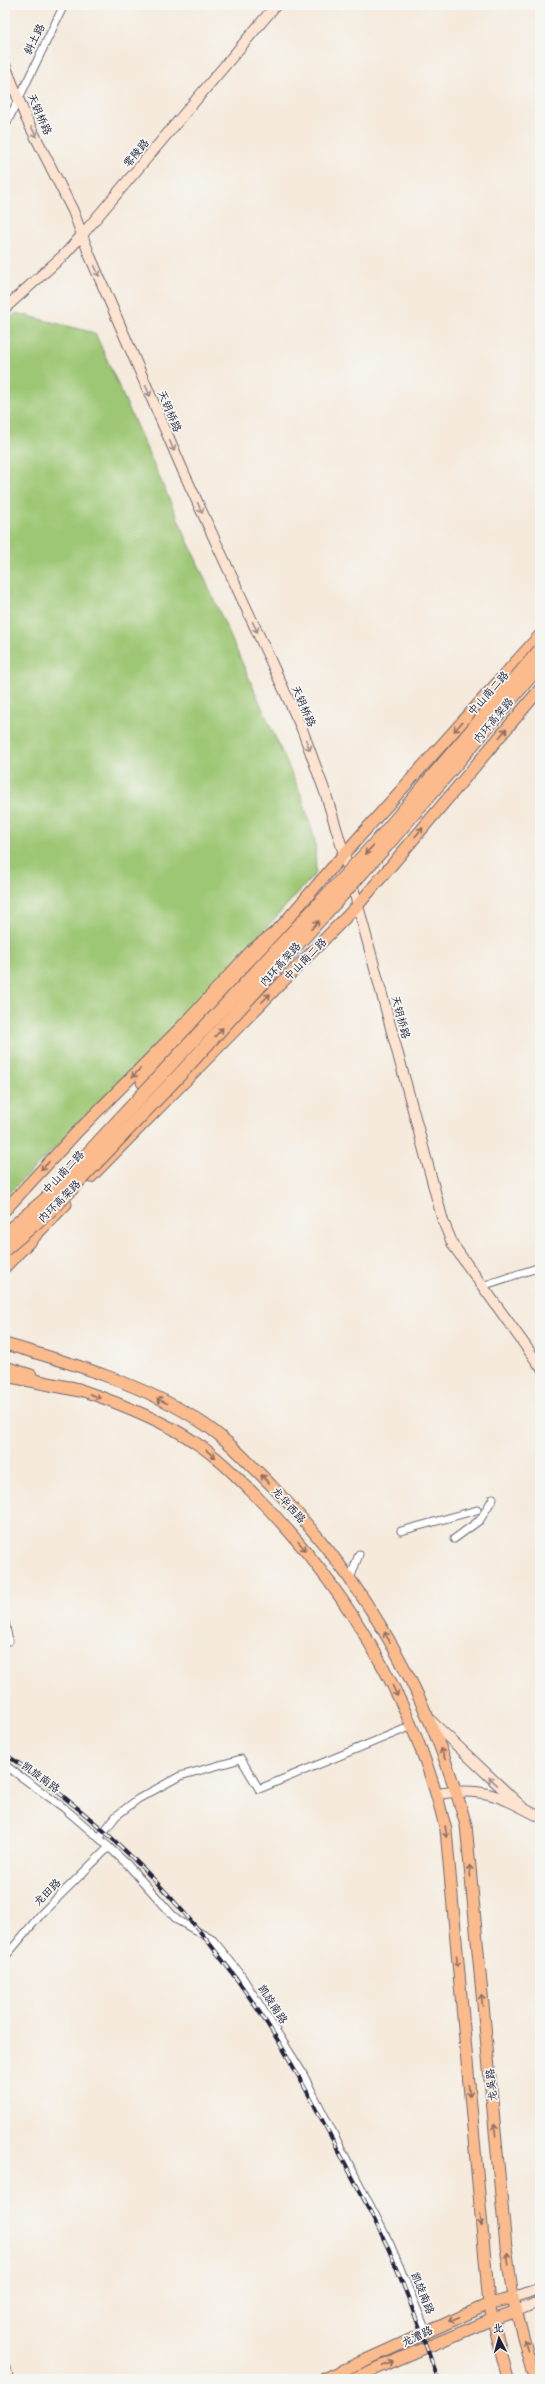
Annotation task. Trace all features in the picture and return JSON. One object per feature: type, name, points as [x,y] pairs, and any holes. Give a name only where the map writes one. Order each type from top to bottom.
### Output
[{"type":"highway","name":"内环高架路","points":[[5,1235],[46,1199],[382,836],[540,650]]},
{"type":"highway","name":"内环高架路","points":[[5,1249],[55,1206],[184,1070],[386,846],[540,665]]},
{"type":"highway","points":[[91,1150],[99,1132],[256,958],[278,930]]},
{"type":"highway","points":[[5,1375],[79,1390]]},
{"type":"main road","name":"中山南二路","points":[[5,1210],[76,1133],[192,1016],[252,950],[278,930],[540,635]]},
{"type":"main road","name":"中山南二路","points":[[5,1267],[160,1106],[358,905],[540,689]]},
{"type":"main road","name":"中山南二路","points":[[5,1235],[264,958],[278,930]]},
{"type":"main road","name":"龙华西路","points":[[5,1344],[68,1361],[131,1386],[204,1424],[240,1453],[287,1501],[335,1557],[350,1579],[390,1642],[430,1720],[456,1790]]},
{"type":"main road","name":"龙华西路","points":[[5,1367],[79,1390],[163,1423],[193,1440],[227,1466],[271,1512],[318,1565],[388,1676],[412,1726],[437,1794]]},
{"type":"main road","name":"龙吴路","points":[[456,1790],[466,1825],[513,2298],[534,2379]]},
{"type":"main road","name":"龙吴路","points":[[437,1794],[446,1830],[490,2304],[508,2379]]},
{"type":"main road","name":"龙漕路","points":[[324,2379],[362,2363],[426,2331],[490,2304],[513,2298]]},
{"type":"main road","name":"龙漕路","points":[[352,2379],[493,2319],[517,2311]]},
{"type":"street","name":"斜土路","points":[[5,127],[64,5]]},
{"type":"street","name":"零陵路","points":[[5,308],[65,254],[82,235],[276,5]]},
{"type":"street","name":"天钥桥路","points":[[5,65],[19,96],[26,118],[73,211],[184,473],[302,730],[326,795],[344,854],[443,1221],[453,1245],[540,1366]]},
{"type":"street","points":[[482,1286],[540,1267]]},
{"type":"street","points":[[454,1539],[480,1520],[493,1498]]},
{"type":"street","points":[[401,1531],[477,1510]]},
{"type":"street","points":[[350,1579],[358,1554]]},
{"type":"street","points":[[5,1623],[9,1641]]},
{"type":"street","points":[[430,1720],[522,1807]]},
{"type":"street","points":[[99,1838],[126,1807],[180,1776],[241,1759],[259,1789],[412,1726]]},
{"type":"street","name":"凯旋南路","points":[[5,1765],[64,1808],[109,1847],[177,1920],[217,1944],[261,2004],[302,2072],[373,2209],[406,2281],[426,2331]]},
{"type":"street","points":[[437,1794],[456,1790],[478,1790],[492,1794],[522,1807],[540,1817]]},
{"type":"street","name":"龙田路","points":[[5,1957],[42,1913],[109,1847]]},
{"type":"street","points":[[513,2298],[540,2288]]},
{"type":"street","points":[[517,2311],[540,2301]]},
{"type":"street","points":[[5,2368],[9,2379]]},
{"type":"green space","points":[[16,313],[95,333],[302,797],[315,841],[316,873],[165,1039],[5,1197],[5,323]]},
{"type":"railway","points":[[5,1754],[46,1783],[121,1847],[156,1882],[189,1919],[220,1957],[249,1997],[277,2039],[292,2065],[376,2222],[402,2280],[438,2379]]}]
